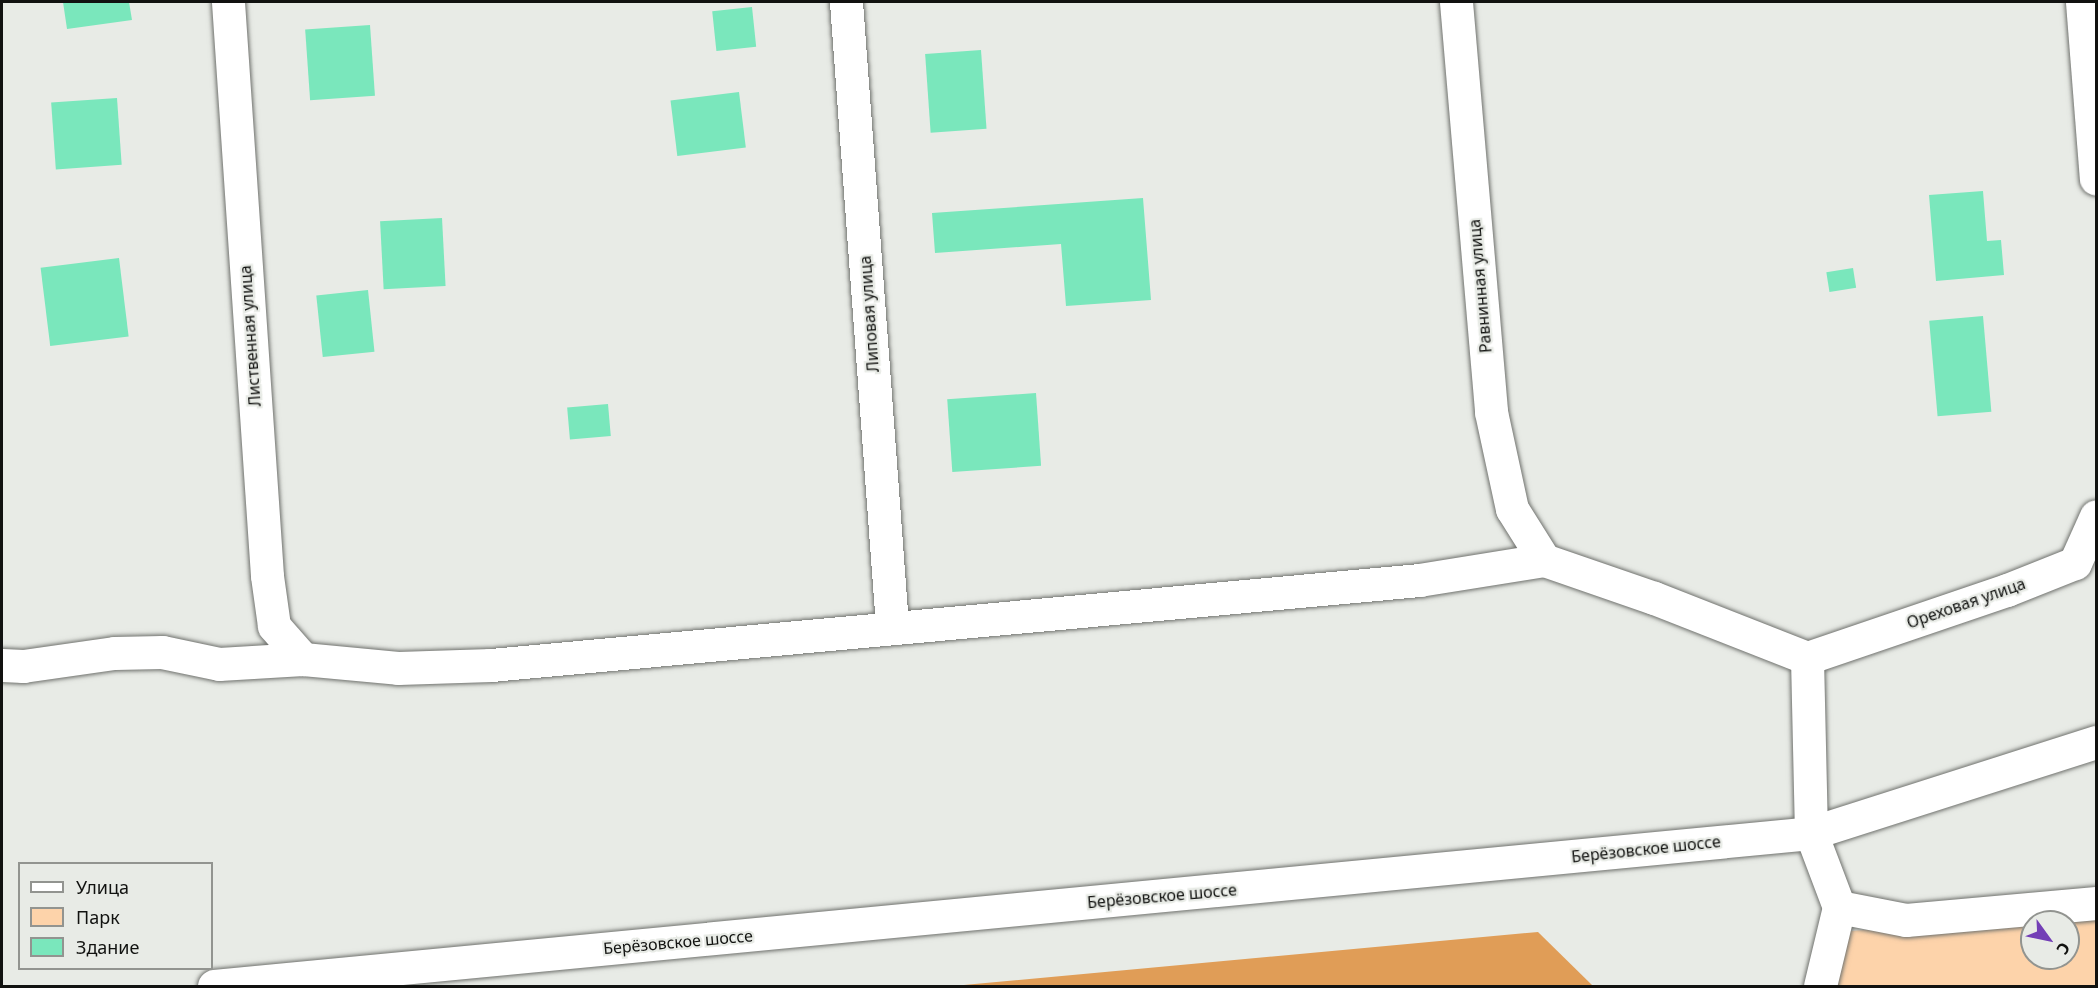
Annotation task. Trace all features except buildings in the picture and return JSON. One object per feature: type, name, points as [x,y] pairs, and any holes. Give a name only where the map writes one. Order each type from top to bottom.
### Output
[{"type":"street","name":"Лиственная улица","points":[[228,2],[267,576],[274,626],[303,659]]},
{"type":"street","name":"Липовая улица","points":[[846,2],[892,626]]},
{"type":"street","name":"Равнинная улица","points":[[1456,2],[1491,412],[1512,509],[1544,560]]},
{"type":"street","points":[[2082,2],[2097,178]]},
{"type":"street","name":"Ореховая улица","points":[[1807,658],[2007,590],[2086,559],[2097,516]]},
{"type":"street","points":[[2,665],[23,666],[114,653],[162,652],[219,664],[303,659],[398,668],[491,665],[718,646],[892,626],[1419,579],[1544,560],[1654,598],[1807,658],[1811,833],[1839,907],[1820,987]]},
{"type":"street","name":"Берёзовское шоссе","points":[[214,987],[1811,833],[2097,742]]},
{"type":"street","points":[[1839,907],[1906,920],[2097,903]]},
{"type":"green space","points":[[2096,913],[2096,986],[1820,986],[1837,932],[2020,919],[2020,970],[2080,970],[2080,914]]},
{"type":"shaded area","points":[[1538,932],[1593,986],[953,986]]}]
